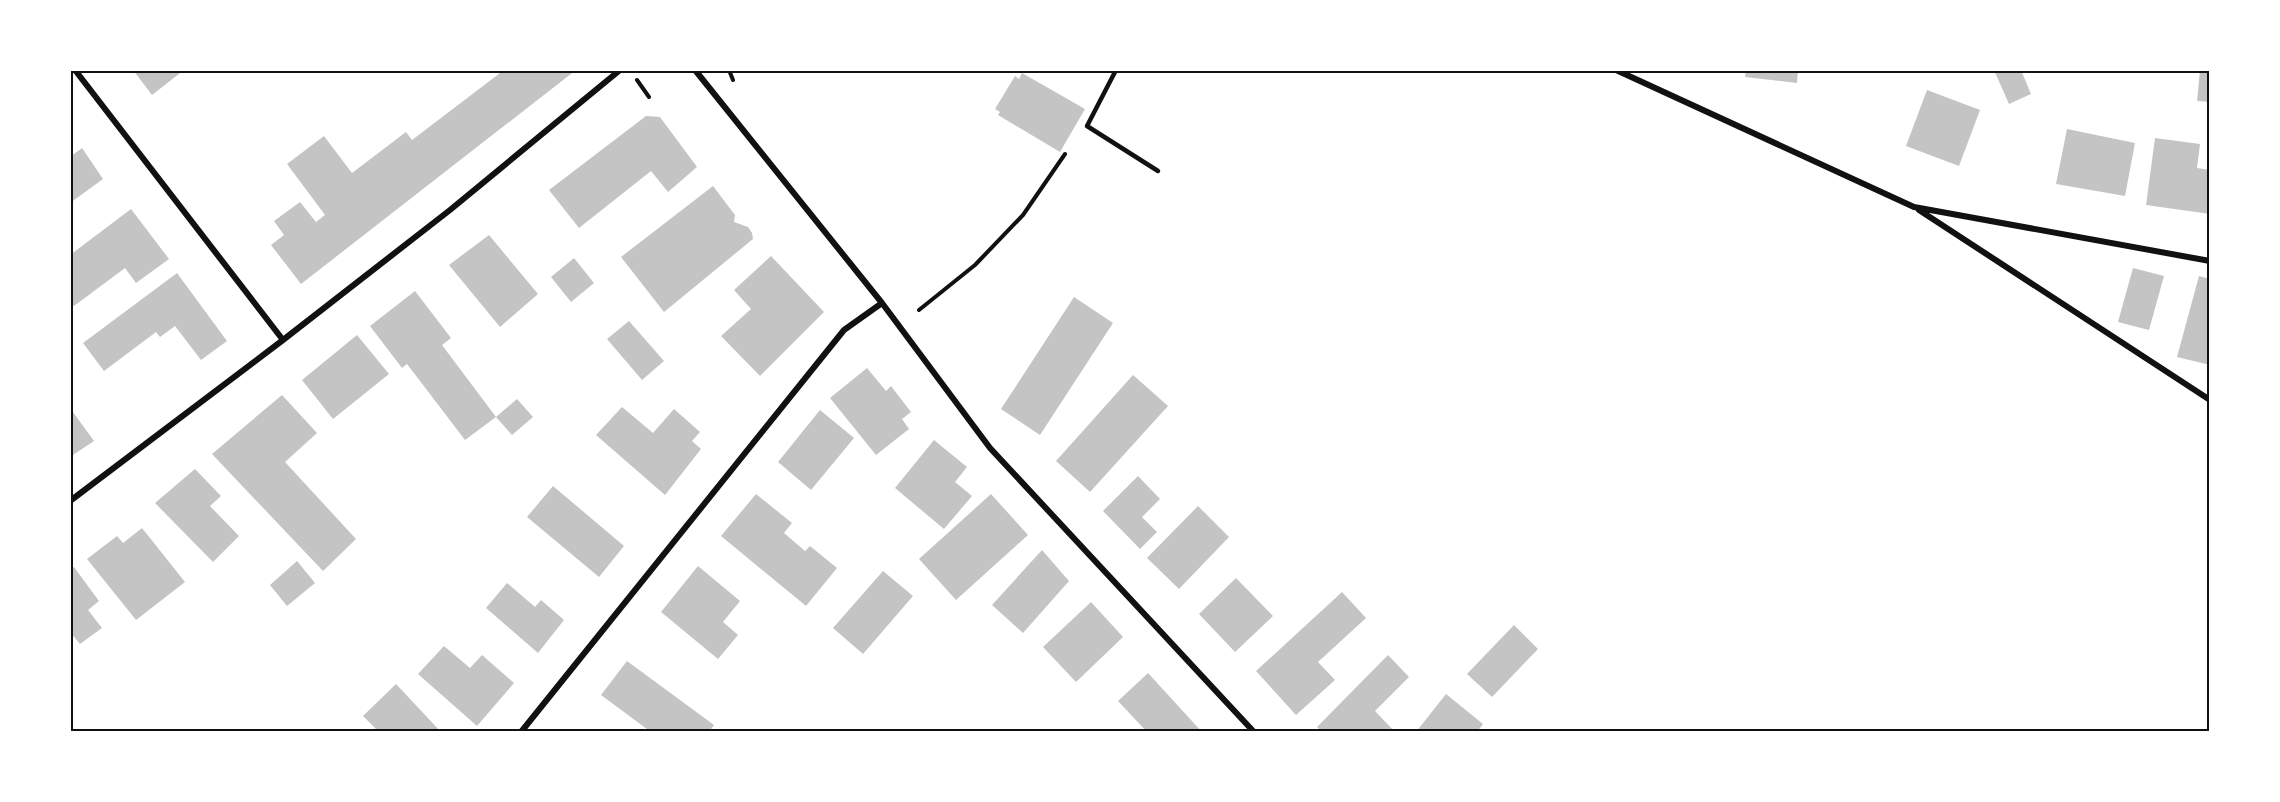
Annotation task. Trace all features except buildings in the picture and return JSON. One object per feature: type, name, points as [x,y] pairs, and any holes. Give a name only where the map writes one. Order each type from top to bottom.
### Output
[{"type":"street","points":[[75,70],[283,340]]},
{"type":"street","points":[[70,501],[450,210],[620,70]]},
{"type":"street","points":[[695,70],[882,303],[990,448],[1254,732]]},
{"type":"street","points":[[1616,70],[1914,207],[2210,400]]},
{"type":"street","points":[[1914,207],[2210,261]]},
{"type":"street","points":[[521,732],[844,330],[882,303]]},
{"type":"lane","points":[[1116,70],[1087,126],[1158,171]]},
{"type":"path","points":[[919,310],[975,265],[1023,215],[1065,154]]}]
